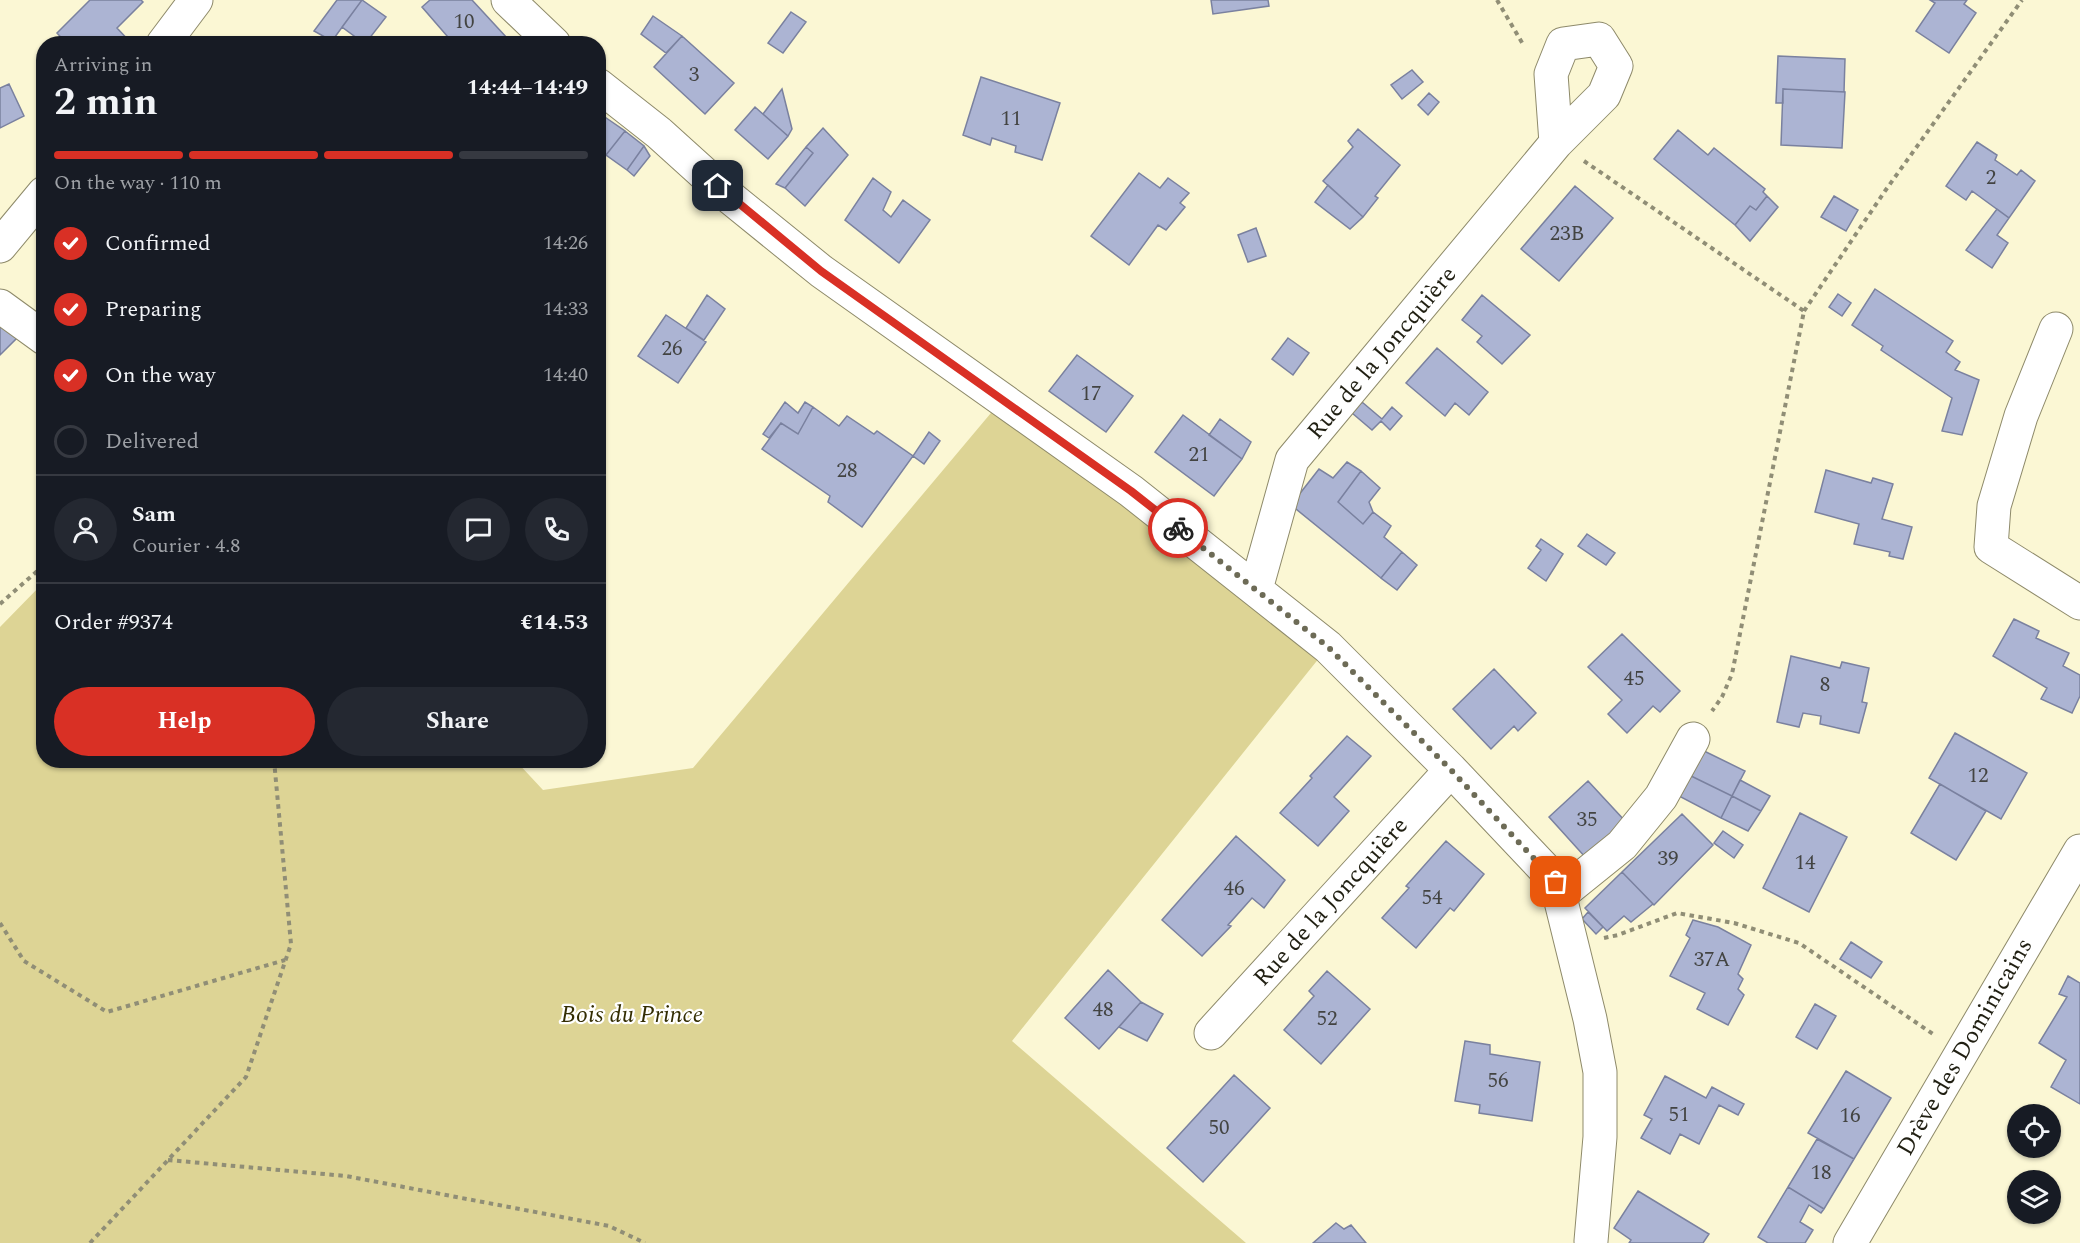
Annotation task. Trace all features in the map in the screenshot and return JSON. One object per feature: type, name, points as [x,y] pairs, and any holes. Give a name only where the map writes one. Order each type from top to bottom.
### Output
[{"type":"street","points":[[170,36],[196,0]]},
{"type":"street","points":[[511,1],[546,36]]},
{"type":"street","name":"Rue de la Joncquière","points":[[1256,589],[1292,460],[1556,143],[1604,95],[1616,66],[1599,39],[1563,44],[1551,74],[1556,143]]},
{"type":"street","points":[[606,90],[659,133],[732,199],[821,271],[1131,491],[1328,647],[1451,770],[1556,882],[1590,1019],[1600,1072],[1600,1137],[1591,1241]]},
{"type":"street","points":[[0,246],[36,203]]},
{"type":"street","points":[[0,306],[36,332]]},
{"type":"street","points":[[2056,329],[2021,416],[1994,506],[1991,547],[2080,603]]},
{"type":"street","points":[[1560,896],[1622,845],[1661,796],[1693,739]]},
{"type":"street","name":"Rue de la Joncquière","points":[[1210,1033],[1451,770]]},
{"type":"street","name":"Drève des Dominicains","points":[[1850,1243],[2080,851]]},
{"type":"path","points":[[1497,0],[1534,64],[1551,74]]},
{"type":"path","points":[[1693,739],[1722,697],[1732,674],[1804,311],[1885,190],[2022,0]]},
{"type":"path","points":[[1556,143],[1804,311]]},
{"type":"path","points":[[0,604],[36,572]]},
{"type":"path","points":[[90,1243],[246,1077],[291,944],[275,768]]},
{"type":"path","points":[[1571,941],[1618,935],[1677,913],[1734,923],[1775,934],[1799,943],[1960,1054]]},
{"type":"path","points":[[0,923],[24,961],[107,1012],[285,960]]},
{"type":"path","points":[[168,1160],[346,1176],[609,1226],[645,1243]]},
{"type":"green space","name":"Bois du Prince","points":[[1001,401],[1328,647],[1012,1041],[1246,1243],[0,1243],[0,627],[36,590],[36,768],[523,768],[543,790],[693,768]]},
{"type":"building","points":[[90,0],[141,0],[143,2],[117,28],[124,36],[60,36],[57,33]]},
{"type":"building","points":[[337,0],[362,0],[336,36],[323,36],[314,31]]},
{"type":"building","points":[[362,0],[386,17],[371,36],[354,36],[342,27]]},
{"type":"building","points":[[430,0],[472,0],[505,36],[447,36],[422,7]]},
{"type":"building","points":[[1211,0],[1268,0],[1269,6],[1213,14]]},
{"type":"building","points":[[1930,0],[1967,0],[1964,4],[1976,13],[1949,53],[1916,31],[1935,3]]},
{"type":"building","points":[[791,12],[806,22],[783,53],[768,43]]},
{"type":"building","points":[[653,16],[682,36],[666,53],[641,34]]},
{"type":"building","points":[[682,36],[734,83],[705,114],[654,67]]},
{"type":"building","points":[[1778,56],[1845,59],[1844,92],[1783,89],[1783,103],[1776,103]]},
{"type":"building","points":[[1412,70],[1423,82],[1402,99],[1391,85]]},
{"type":"building","points":[[981,77],[1060,103],[1042,160],[1015,152],[1016,146],[992,138],[990,145],[963,135]]},
{"type":"building","points":[[9,84],[24,116],[0,128],[0,88]]},
{"type":"building","points":[[782,89],[792,129],[788,136],[763,114]]},
{"type":"building","points":[[1783,89],[1845,92],[1842,148],[1781,145]]},
{"type":"building","points":[[1429,93],[1439,102],[1428,115],[1418,105]]},
{"type":"building","points":[[755,107],[788,136],[768,159],[735,130]]},
{"type":"building","points":[[606,118],[625,131],[606,155]]},
{"type":"building","points":[[823,128],[848,155],[805,206],[785,188],[813,153],[806,147]]},
{"type":"building","points":[[1358,129],[1400,165],[1375,196],[1378,198],[1363,217],[1323,181],[1353,147],[1348,141]]},
{"type":"building","points":[[1678,130],[1708,155],[1714,148],[1765,189],[1763,192],[1767,196],[1756,210],[1750,206],[1735,225],[1654,159]]},
{"type":"building","points":[[625,131],[644,146],[627,170],[606,155]]},
{"type":"building","points":[[1977,142],[1997,155],[1995,160],[2017,175],[2021,170],[2035,181],[2009,218],[1972,191],[1966,200],[1946,186]]},
{"type":"building","points":[[644,146],[650,156],[634,176],[627,170]]},
{"type":"building","points":[[806,147],[813,153],[785,188],[776,184]]},
{"type":"building","points":[[1139,173],[1160,188],[1168,178],[1189,193],[1180,203],[1185,207],[1166,230],[1158,225],[1129,265],[1091,236]]},
{"type":"building","points":[[873,178],[891,192],[883,210],[891,217],[903,200],[930,220],[899,263],[845,220]]},
{"type":"building","points":[[1328,185],[1363,217],[1350,229],[1315,202]]},
{"type":"building","points":[[1575,186],[1613,218],[1559,281],[1521,249]]},
{"type":"building","points":[[1767,196],[1778,207],[1750,241],[1735,225],[1750,206],[1756,210]]},
{"type":"building","points":[[1834,196],[1858,210],[1846,231],[1821,217]]},
{"type":"building","points":[[1997,209],[2009,218],[1997,235],[2008,243],[1992,268],[1966,250]]},
{"type":"building","points":[[1256,228],[1266,256],[1248,262],[1238,235]]},
{"type":"building","points":[[1875,289],[1953,341],[1946,352],[1960,362],[1955,370],[1979,380],[1962,435],[1942,431],[1952,398],[1881,350],[1883,346],[1852,325]]},
{"type":"building","points":[[1838,294],[1851,303],[1842,316],[1829,307]]},
{"type":"building","points":[[707,295],[725,309],[704,340],[686,328]]},
{"type":"building","points":[[1482,295],[1530,335],[1502,364],[1477,342],[1482,336],[1462,320]]},
{"type":"building","points":[[666,315],[706,342],[678,383],[638,356]]},
{"type":"building","points":[[0,325],[17,338],[0,355]]},
{"type":"building","points":[[1288,338],[1309,353],[1293,375],[1272,359]]},
{"type":"building","points":[[1437,348],[1488,392],[1469,415],[1455,403],[1445,416],[1406,383]]},
{"type":"building","points":[[1077,355],[1133,396],[1106,432],[1049,391]]},
{"type":"building","points":[[785,402],[798,413],[805,402],[813,407],[798,434],[781,423],[769,438],[763,434]]},
{"type":"building","points":[[1362,402],[1382,419],[1392,407],[1402,416],[1390,430],[1381,421],[1372,430],[1352,413]]},
{"type":"building","points":[[813,407],[839,426],[847,416],[874,434],[877,431],[913,456],[862,527],[828,502],[830,496],[762,449],[781,423],[798,434]]},
{"type":"building","points":[[1183,415],[1242,459],[1214,496],[1155,452]]},
{"type":"building","points":[[1220,419],[1251,442],[1242,459],[1209,435]]},
{"type":"building","points":[[929,432],[940,441],[924,464],[913,456]]},
{"type":"building","points":[[1347,462],[1361,471],[1338,502],[1363,524],[1373,512],[1391,526],[1384,537],[1402,552],[1381,578],[1291,505],[1319,469],[1333,478]]},
{"type":"building","points":[[1826,470],[1871,483],[1873,478],[1893,484],[1882,519],[1912,527],[1903,559],[1889,556],[1890,552],[1854,544],[1859,524],[1815,512]]},
{"type":"building","points":[[1361,471],[1380,488],[1369,502],[1373,512],[1363,524],[1338,502]]},
{"type":"building","points":[[1587,534],[1615,553],[1606,565],[1578,546]]},
{"type":"building","points":[[1541,539],[1563,554],[1546,581],[1528,568],[1541,550],[1536,546]]},
{"type":"building","points":[[1402,552],[1417,565],[1397,590],[1381,578]]},
{"type":"building","points":[[2014,619],[2039,631],[2036,638],[2069,653],[2063,666],[2080,675],[2080,696],[2072,713],[2041,699],[2047,688],[1993,656]]},
{"type":"building","points":[[1622,634],[1680,691],[1660,712],[1653,706],[1627,733],[1608,714],[1622,700],[1588,667]]},
{"type":"building","points":[[1791,656],[1840,668],[1842,662],[1869,668],[1862,702],[1867,703],[1859,733],[1820,724],[1821,716],[1803,713],[1799,727],[1777,722]]},
{"type":"building","points":[[1494,669],[1536,713],[1518,731],[1514,726],[1491,749],[1453,709]]},
{"type":"building","points":[[1955,733],[2027,773],[2001,819],[1929,778]]},
{"type":"building","points":[[1347,736],[1371,756],[1334,797],[1349,811],[1318,846],[1280,813]]},
{"type":"building","points":[[1700,749],[1745,771],[1732,796],[1687,774]]},
{"type":"building","points":[[1687,774],[1732,796],[1721,818],[1677,795]]},
{"type":"building","points":[[1740,780],[1770,796],[1761,811],[1732,796]]},
{"type":"building","points":[[1588,781],[1626,822],[1586,858],[1549,817]]},
{"type":"building","points":[[1940,784],[1986,811],[1956,860],[1911,833]]},
{"type":"building","points":[[1732,796],[1761,811],[1748,831],[1721,818]]},
{"type":"building","points":[[1800,813],[1847,837],[1809,912],[1763,888]]},
{"type":"building","points":[[1682,814],[1713,845],[1654,905],[1622,872]]},
{"type":"building","points":[[1723,831],[1743,845],[1734,858],[1714,843]]},
{"type":"building","points":[[1236,836],[1285,880],[1264,908],[1252,898],[1228,925],[1231,926],[1202,956],[1162,920]]},
{"type":"building","points":[[1446,841],[1484,874],[1454,911],[1450,908],[1416,948],[1382,918],[1409,888],[1406,886]]},
{"type":"building","points":[[1622,872],[1653,904],[1631,922],[1624,916],[1607,931],[1585,908]]},
{"type":"building","points":[[1588,912],[1603,927],[1596,934],[1582,919]]},
{"type":"building","points":[[1693,920],[1718,927],[1751,945],[1738,974],[1743,979],[1738,989],[1744,995],[1728,1025],[1697,1009],[1705,993],[1670,976],[1690,938],[1686,935]]},
{"type":"building","points":[[1851,942],[1882,962],[1871,978],[1840,959]]},
{"type":"building","points":[[1108,970],[1141,1002],[1099,1049],[1065,1018]]},
{"type":"building","points":[[1327,971],[1370,1009],[1321,1064],[1284,1030],[1314,996],[1309,991]]},
{"type":"building","points":[[2068,976],[2080,983],[2080,1104],[2051,1087],[2066,1060],[2039,1043],[2067,997],[2059,994]]},
{"type":"building","points":[[1141,1002],[1163,1014],[1147,1041],[1119,1027]]},
{"type":"building","points":[[1815,1004],[1836,1016],[1817,1049],[1796,1037]]},
{"type":"building","points":[[1465,1041],[1490,1045],[1490,1054],[1540,1062],[1532,1121],[1479,1113],[1480,1105],[1455,1101]]},
{"type":"building","points":[[1846,1071],[1891,1098],[1854,1159],[1808,1133]]},
{"type":"building","points":[[1234,1075],[1270,1108],[1203,1182],[1167,1148]]},
{"type":"building","points":[[1665,1076],[1706,1098],[1712,1087],[1744,1104],[1738,1115],[1719,1105],[1699,1144],[1680,1134],[1670,1154],[1641,1138],[1652,1119],[1644,1115]]},
{"type":"building","points":[[1817,1139],[1854,1159],[1824,1209],[1788,1187]]},
{"type":"building","points":[[1788,1187],[1824,1209],[1821,1213],[1809,1205],[1800,1222],[1813,1230],[1805,1243],[1768,1243],[1758,1237]]},
{"type":"building","points":[[1638,1191],[1709,1234],[1703,1243],[1629,1243],[1631,1240],[1614,1228]]},
{"type":"building","points":[[1336,1223],[1344,1229],[1351,1225],[1366,1243],[1313,1243]]},
{"type":"way so far","points":[[1178,528],[1328,647],[1451,770],[1556,882]]},
{"type":"route","points":[[718,186],[821,271],[1131,491],[1178,528]]}]
